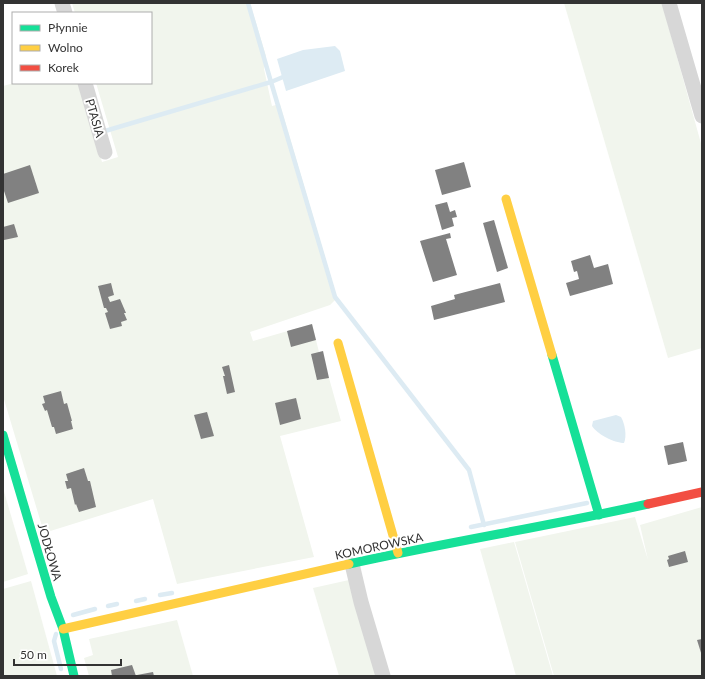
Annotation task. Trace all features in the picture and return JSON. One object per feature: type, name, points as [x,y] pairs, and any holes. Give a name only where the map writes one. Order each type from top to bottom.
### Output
[{"type":"street","points":[[669,3],[702,116]]},
{"type":"street","name":"PTASIA","points":[[85,84],[105,152]]},
{"type":"street","points":[[506,199],[599,515]]},
{"type":"street","points":[[338,343],[398,553]]},
{"type":"street","name":"JODŁOWA","points":[[3,435],[51,597],[63,629],[74,676]]},
{"type":"street","name":"KOMOROWSKA","points":[[63,629],[398,553],[599,515],[702,492]]},
{"type":"street","points":[[352,564],[361,602],[383,676]]},
{"type":"shaded area","points":[[72,3],[250,3],[266,56],[264,69],[272,106],[280,104],[337,298],[330,305],[250,332],[253,341],[312,324],[319,352],[329,378],[341,421],[280,436],[314,557],[177,584],[153,499],[44,533],[3,396],[3,86],[12,84],[78,84],[102,162],[118,157],[96,84],[152,84],[152,12],[75,12]]},
{"type":"shaded area","points":[[564,3],[662,3],[702,147],[702,348],[668,358]]},
{"type":"shaded area","points":[[335,46],[340,51],[345,71],[286,91],[277,59],[303,50]]},
{"type":"shaded area","points":[[616,415],[621,417],[624,423],[624,443],[606,438],[592,426],[593,421]]},
{"type":"shaded area","points":[[3,488],[28,574],[3,582]]},
{"type":"shaded area","points":[[702,507],[702,676],[554,676],[515,542],[635,517],[648,560],[640,525]]},
{"type":"shaded area","points":[[514,542],[553,676],[516,676],[480,549]]},
{"type":"shaded area","points":[[349,580],[376,676],[339,676],[313,588]]},
{"type":"shaded area","points":[[31,581],[57,676],[3,676],[3,589]]},
{"type":"shaded area","points":[[177,620],[193,676],[89,676],[84,658],[93,655],[89,639]]},
{"type":"building","points":[[464,162],[471,187],[442,195],[435,170]]},
{"type":"building","points":[[30,165],[39,193],[8,203],[3,188],[3,174]]},
{"type":"building","points":[[447,202],[450,212],[455,210],[457,217],[452,218],[454,226],[442,230],[435,205]]},
{"type":"building","points":[[494,220],[508,268],[497,272],[483,223]]},
{"type":"building","points":[[14,224],[18,237],[4,240],[3,227]]},
{"type":"building","points":[[450,233],[451,238],[446,239],[457,275],[433,282],[420,241]]},
{"type":"building","points":[[590,255],[594,268],[608,264],[613,284],[570,296],[566,283],[579,279],[577,271],[574,272],[571,261]]},
{"type":"building","points":[[111,283],[114,295],[108,297],[110,302],[120,299],[126,313],[124,313],[127,320],[121,322],[122,326],[110,329],[105,313],[108,312],[106,308],[104,308],[98,286]]},
{"type":"building","points":[[500,283],[505,302],[434,320],[431,306],[455,299],[454,295]]},
{"type":"building","points":[[312,324],[316,340],[291,347],[287,331]]},
{"type":"building","points":[[323,351],[329,378],[317,380],[311,354]]},
{"type":"building","points":[[229,365],[235,392],[227,394],[223,376],[225,376],[222,367]]},
{"type":"building","points":[[61,391],[64,404],[67,403],[73,429],[56,434],[54,427],[52,427],[47,410],[45,411],[42,404],[45,403],[43,396]]},
{"type":"building","points":[[296,398],[301,419],[280,425],[275,403]]},
{"type":"building","points":[[207,412],[214,436],[201,439],[194,415]]},
{"type":"building","points":[[683,442],[687,461],[668,465],[664,446]]},
{"type":"building","points":[[84,468],[88,481],[90,481],[96,507],[79,512],[76,504],[75,505],[71,488],[67,489],[65,481],[68,481],[66,474]]},
{"type":"building","points":[[685,551],[688,562],[669,567],[667,560],[669,559],[668,556]]},
{"type":"building","points":[[702,639],[702,656],[697,640]]},
{"type":"building","points":[[132,665],[136,676],[112,676],[111,670]]},
{"type":"building","points":[[153,672],[154,676],[137,676],[137,675]]},
{"type":"waterway","points":[[105,131],[271,82],[248,3]]},
{"type":"waterway","points":[[283,77],[271,82],[335,297],[469,470],[484,525]]},
{"type":"waterway","points":[[471,527],[587,503]]},
{"type":"waterway","points":[[160,595],[172,593]]},
{"type":"waterway","points":[[136,601],[145,599]]},
{"type":"waterway","points":[[108,606],[117,604]]},
{"type":"waterway","points":[[73,615],[95,609]]},
{"type":"waterway","points":[[56,634],[54,641],[61,669]]},
{"type":"traffic: fast","points":[[552,355],[599,515]]},
{"type":"traffic: fast","points":[[3,435],[51,597],[63,629],[74,676]]},
{"type":"traffic: fast","points":[[349,564],[648,504]]},
{"type":"traffic: slow","points":[[506,199],[552,355]]},
{"type":"traffic: slow","points":[[338,343],[398,553]]},
{"type":"traffic: slow","points":[[63,629],[349,564]]},
{"type":"traffic: jam","points":[[648,504],[702,492]]}]
